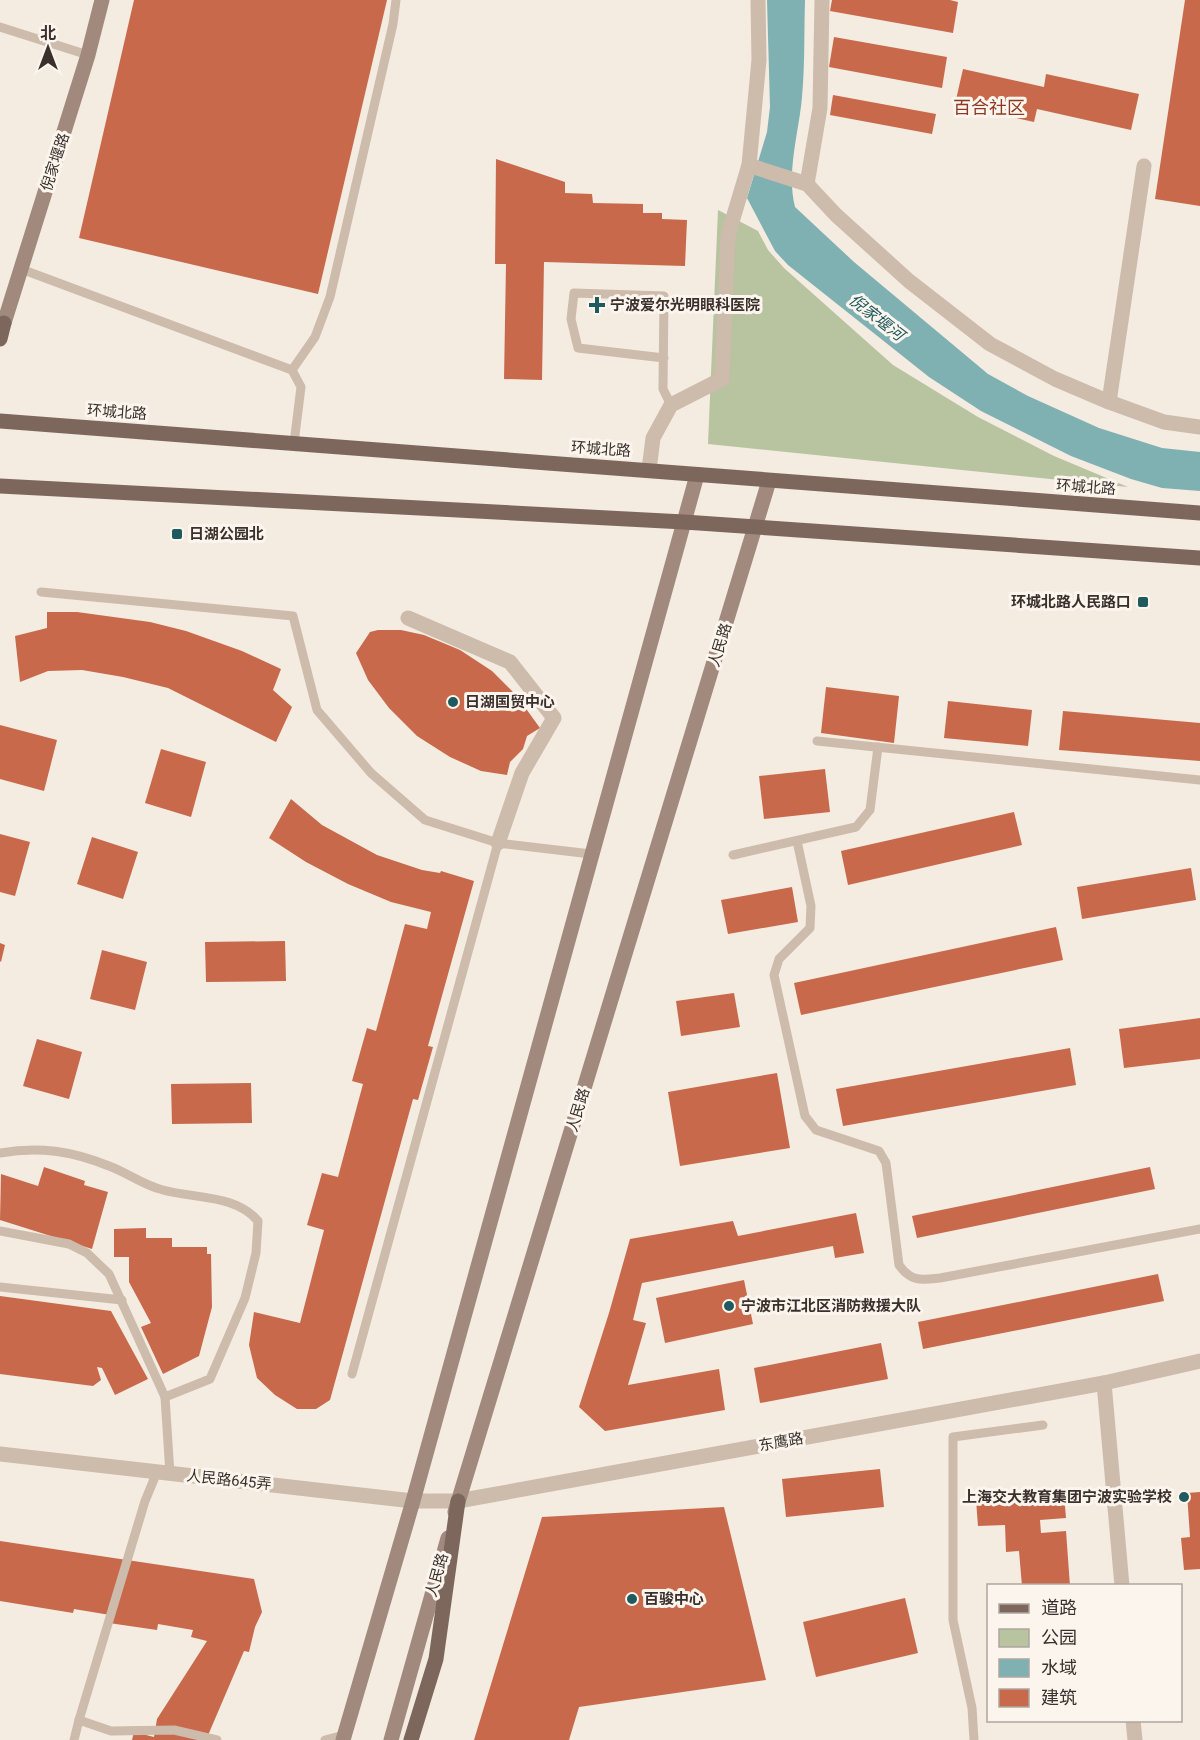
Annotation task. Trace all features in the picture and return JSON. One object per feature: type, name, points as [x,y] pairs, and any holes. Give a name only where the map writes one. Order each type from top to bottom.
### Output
[{"type":"main road","name":"倪家堰路","points":[[2,326],[88,55],[102,0]]},
{"type":"main road","points":[[0,339],[2,326]]},
{"type":"main road","name":"环城北路","points":[[0,421],[1200,513]]},
{"type":"main road","points":[[344,1738],[413,1501],[697,475]]},
{"type":"main road","name":"人民路","points":[[391,1740],[458,1501],[769,481]]},
{"type":"main road","points":[[0,486],[757,526],[1200,558]]},
{"type":"main road","points":[[411,1740],[436,1659],[458,1501]]},
{"type":"street","points":[[649,470],[653,438],[671,405],[722,379],[728,235],[750,166],[759,60],[758,0]]},
{"type":"street","points":[[807,184],[820,108],[822,0]]},
{"type":"street","points":[[750,166],[807,184],[836,215],[909,281],[990,344],[1055,379],[1108,402],[1164,422],[1200,427]]},
{"type":"street","points":[[1108,402],[1144,166]]},
{"type":"street","points":[[408,618],[510,662],[554,718],[522,773],[498,843]]},
{"type":"street","name":"东鹰路","points":[[458,1501],[1104,1383],[1200,1361]]},
{"type":"street","points":[[1104,1383],[1122,1584]]},
{"type":"street","name":"人民路645弄","points":[[0,1454],[413,1501],[458,1501]]},
{"type":"street","points":[[1134,1722],[1135,1740]]},
{"type":"lane","points":[[292,370],[315,337],[330,297],[393,24],[396,0]]},
{"type":"lane","points":[[0,27],[88,55]]},
{"type":"lane","points":[[21,269],[292,370],[301,387],[294,443]]},
{"type":"lane","points":[[664,358],[578,348],[570,319],[574,293],[664,296],[664,358],[663,389],[671,405]]},
{"type":"lane","points":[[41,592],[293,616],[317,710],[371,772],[425,820],[498,843],[591,854]]},
{"type":"lane","points":[[817,741],[1200,780]]},
{"type":"lane","points":[[733,855],[856,827],[870,810],[878,747]]},
{"type":"lane","points":[[797,841],[811,906],[810,928],[779,958],[774,975],[805,1116],[816,1130],[879,1151],[886,1163],[899,1265],[906,1275],[920,1280],[940,1278],[1200,1229]]},
{"type":"lane","points":[[352,1374],[498,843]]},
{"type":"lane","points":[[0,1153],[25,1148],[68,1153],[110,1166],[142,1184],[166,1191],[229,1202],[251,1212],[258,1221],[256,1253],[245,1298],[210,1379],[165,1397]]},
{"type":"lane","points":[[0,1231],[69,1244],[87,1253],[109,1274],[165,1397],[164,1473],[145,1501],[74,1740]]},
{"type":"lane","points":[[0,1287],[122,1300]]},
{"type":"lane","points":[[975,1740],[972,1708],[953,1620],[953,1437],[1043,1425]]},
{"type":"lane","points":[[79,1720],[111,1731],[174,1730],[218,1740]]},
{"type":"lane","points":[[325,1740],[344,1738]]},
{"type":"green space","points":[[718,210],[758,231],[768,250],[784,268],[893,365],[978,417],[1054,456],[1128,487],[708,444]]},
{"type":"water","name":"倪家堰河","points":[[767,0],[805,0],[803,85],[792,166],[795,207],[854,262],[988,374],[1028,396],[1099,428],[1162,448],[1200,452],[1200,491],[1162,488],[1131,479],[1071,456],[981,411],[929,377],[788,265],[775,251],[747,198],[767,132],[770,107]]},
{"type":"building","points":[[134,0],[387,0],[318,294],[79,238]]},
{"type":"building","points":[[832,0],[950,0],[958,2],[953,33],[830,11]]},
{"type":"building","points":[[1185,0],[1200,0],[1200,206],[1155,199]]},
{"type":"building","points":[[834,37],[947,57],[942,88],[829,67]]},
{"type":"building","points":[[963,69],[1044,87],[1046,74],[1139,94],[1131,130],[1037,109],[1034,122],[955,104]]},
{"type":"building","points":[[833,95],[936,114],[932,134],[830,115]]},
{"type":"building","points":[[496,159],[565,182],[565,193],[592,194],[593,203],[643,204],[643,213],[662,213],[662,219],[687,220],[685,266],[544,262],[542,380],[504,379],[506,264],[495,264]]},
{"type":"building","points":[[47,612],[77,612],[150,622],[186,631],[242,651],[281,669],[273,690],[292,707],[276,742],[168,688],[123,677],[82,670],[48,671],[20,682],[15,636],[47,628]]},
{"type":"building","name":"日湖国贸中心","points":[[401,630],[424,635],[460,650],[492,671],[516,695],[540,728],[527,736],[523,749],[510,762],[507,775],[481,771],[450,757],[417,736],[389,708],[368,680],[356,653],[370,632]]},
{"type":"building","points":[[826,687],[899,696],[894,743],[821,733]]},
{"type":"building","points":[[948,701],[1032,710],[1028,746],[944,738]]},
{"type":"building","points":[[1063,711],[1200,723],[1200,761],[1059,750]]},
{"type":"building","points":[[0,725],[57,740],[44,791],[0,779]]},
{"type":"building","points":[[161,749],[206,762],[191,817],[145,803]]},
{"type":"building","points":[[825,769],[830,812],[764,819],[759,776]]},
{"type":"building","points":[[291,799],[322,825],[377,855],[422,870],[440,873],[441,871],[474,881],[428,1046],[433,1047],[418,1100],[413,1099],[330,1400],[316,1409],[297,1409],[275,1395],[257,1378],[249,1345],[254,1312],[300,1323],[324,1230],[307,1225],[322,1173],[338,1177],[363,1084],[352,1081],[367,1028],[376,1031],[405,924],[427,929],[431,912],[391,902],[348,884],[306,862],[269,838]]},
{"type":"building","points":[[1014,812],[1022,845],[848,885],[841,851]]},
{"type":"building","points":[[0,834],[30,842],[15,896],[0,892]]},
{"type":"building","points":[[92,837],[138,852],[123,899],[77,884]]},
{"type":"building","points":[[1191,868],[1196,900],[1082,919],[1077,887]]},
{"type":"building","points":[[792,887],[798,922],[728,934],[721,900]]},
{"type":"building","points":[[1056,927],[1063,960],[801,1015],[794,983]]},
{"type":"building","points":[[285,941],[286,981],[206,982],[205,942]]},
{"type":"building","points":[[0,943],[5,945],[1,962],[0,961]]},
{"type":"building","points":[[102,950],[147,962],[135,1010],[90,999]]},
{"type":"building","points":[[734,993],[740,1027],[681,1036],[676,1001]]},
{"type":"building","points":[[1200,1018],[1200,1059],[1124,1068],[1119,1029]]},
{"type":"building","points":[[37,1039],[82,1052],[69,1099],[23,1086]]},
{"type":"building","points":[[1070,1048],[1076,1085],[843,1126],[836,1089]]},
{"type":"building","points":[[777,1073],[790,1148],[680,1166],[668,1092]]},
{"type":"building","points":[[251,1083],[252,1123],[172,1124],[171,1084]]},
{"type":"building","points":[[44,1167],[85,1181],[84,1185],[108,1192],[92,1249],[0,1220],[1,1174],[38,1186]]},
{"type":"building","points":[[1150,1167],[1155,1189],[917,1238],[912,1216]]},
{"type":"building","points":[[856,1213],[864,1253],[835,1258],[833,1246],[642,1283],[633,1320],[646,1323],[628,1385],[719,1369],[725,1410],[605,1431],[579,1407],[630,1239],[733,1221],[738,1236]]},
{"type":"building","points":[[146,1228],[146,1238],[172,1238],[172,1247],[207,1247],[207,1254],[211,1254],[212,1307],[199,1356],[163,1374],[141,1327],[151,1323],[129,1282],[129,1257],[114,1257],[114,1229]]},
{"type":"building","points":[[1158,1274],[1164,1301],[923,1349],[918,1322]]},
{"type":"building","points":[[744,1280],[753,1324],[665,1343],[656,1298]]},
{"type":"building","points":[[0,1296],[111,1311],[148,1379],[115,1395],[102,1368],[97,1367],[101,1380],[93,1386],[0,1374]]},
{"type":"building","points":[[881,1343],[888,1379],[760,1403],[754,1368]]},
{"type":"building","points":[[880,1469],[884,1507],[786,1517],[782,1479]]},
{"type":"building","points":[[1200,1492],[1200,1569],[1184,1570],[1181,1538],[1190,1537],[1187,1493]]},
{"type":"building","points":[[1064,1494],[1066,1518],[1040,1520],[1041,1533],[1066,1531],[1070,1584],[1022,1584],[1019,1551],[1006,1552],[1005,1525],[978,1526],[976,1500]]},
{"type":"building","name":"百骏中心","points":[[724,1507],[766,1680],[579,1707],[569,1740],[474,1740],[542,1517]]},
{"type":"building","points":[[0,1541],[254,1579],[262,1612],[255,1627],[249,1652],[244,1651],[206,1740],[132,1740],[134,1732],[154,1737],[157,1719],[207,1641],[191,1637],[193,1630],[158,1624],[157,1630],[109,1623],[110,1615],[74,1609],[73,1613],[0,1601]]},
{"type":"building","points":[[905,1598],[918,1653],[816,1677],[803,1622]]},
{"type":"place","name":"宁波爱尔光明眼科医院","points":[[597,305]]},
{"type":"place","name":"日湖公园北","points":[[177,534]]},
{"type":"place","name":"环城北路人民路口","points":[[1143,602]]},
{"type":"place","name":"日湖国贸中心","points":[[453,702]]},
{"type":"place","name":"宁波市江北区消防救援大队","points":[[729,1306]]},
{"type":"place","name":"上海交大教育集团宁波实验学校","points":[[1184,1497]]},
{"type":"place","name":"百骏中心","points":[[632,1599]]},
{"type":"district","name":"百合社区","points":[[989,108]]}]
